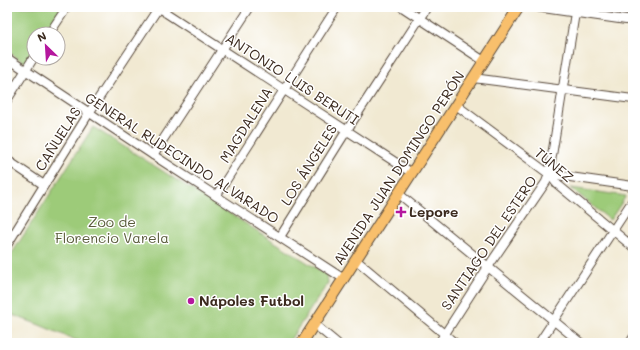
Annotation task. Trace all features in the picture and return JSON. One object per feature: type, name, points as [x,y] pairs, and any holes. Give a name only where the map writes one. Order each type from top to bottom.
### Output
[{"type":"main road","name":"AVENIDA JUAN DOMINGO PERÓN","points":[[302,343],[519,7]]},
{"type":"street","points":[[54,26],[67,7]]},
{"type":"street","name":"ANTONIO LUIS BERUTI","points":[[158,7],[412,173]]},
{"type":"street","name":"CAÑUELAS","points":[[7,246],[89,113],[158,7]]},
{"type":"street","points":[[153,155],[250,7]]},
{"type":"street","name":"MAGDALENA","points":[[216,196],[337,7]]},
{"type":"street","points":[[402,7],[484,62]]},
{"type":"street","name":"LOS ÁNGELES","points":[[280,237],[427,7]]},
{"type":"street","points":[[536,7],[633,21]]},
{"type":"street","name":"SANTIAGO DEL ESTERO","points":[[439,343],[488,267],[546,182],[549,174],[575,13]]},
{"type":"street","name":"GENERAL RUDECINDO ALVARADO","points":[[7,58],[153,155],[344,278]]},
{"type":"street","points":[[7,100],[28,66]]},
{"type":"street","points":[[474,78],[633,99]]},
{"type":"street","name":"TÚNEZ","points":[[456,105],[549,174],[557,184],[633,247]]},
{"type":"street","points":[[7,160],[44,185]]},
{"type":"street","points":[[549,174],[633,186]]},
{"type":"street","points":[[399,194],[581,343]]},
{"type":"street","points":[[539,343],[633,200]]},
{"type":"street","points":[[356,260],[455,343]]},
{"type":"street","points":[[314,324],[337,343]]},
{"type":"street","points":[[630,343],[633,338]]},
{"type":"shaded area","points":[[609,7],[633,7],[633,18],[608,14]]},
{"type":"green space","points":[[7,7],[62,7],[49,26],[26,26],[25,63],[7,51]]},
{"type":"green space","name":"Zoo de Florencio Varela","points":[[93,127],[327,275],[328,283],[288,343],[83,343],[7,313],[7,261]]},
{"type":"green space","points":[[571,188],[626,196],[610,220]]},
{"type":"building","points":[[580,7],[609,7],[608,12]]},
{"type":"place","name":"Lepore","points":[[401,212]]},
{"type":"place","name":"Nápoles Futbol","points":[[191,301]]}]
